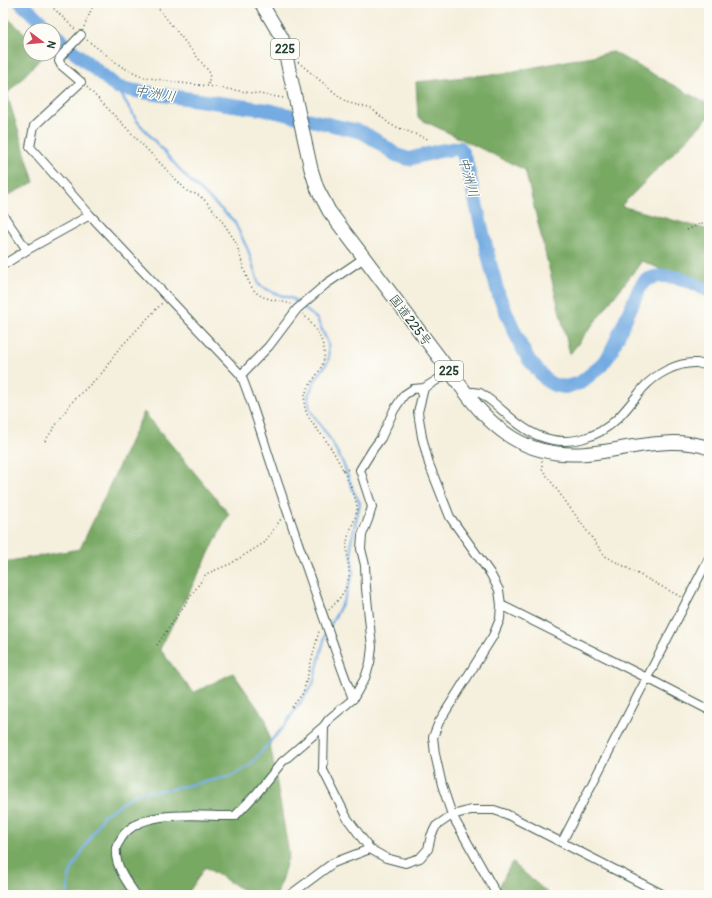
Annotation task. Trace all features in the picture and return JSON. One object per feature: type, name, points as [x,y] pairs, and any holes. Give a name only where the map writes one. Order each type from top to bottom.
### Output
[{"type":"highway","name":"国道225号","points":[[261,3],[282,38],[302,131],[317,188],[329,211],[477,408],[497,428],[516,440],[542,451],[560,454],[588,454],[646,444],[670,442],[701,445],[709,448]]},
{"type":"street","points":[[80,36],[60,57],[59,61],[61,65],[81,82],[34,126],[30,146],[90,215],[241,375],[252,401],[287,511],[353,699]]},
{"type":"street","points":[[3,215],[27,250]]},
{"type":"street","points":[[3,265],[90,215]]},
{"type":"street","points":[[241,375],[269,346],[300,307],[326,284],[364,258]]},
{"type":"street","points":[[466,393],[480,393],[519,423],[540,436],[569,441],[586,439],[601,432],[618,419],[645,386],[666,370],[683,364],[698,363],[709,366]]},
{"type":"street","points":[[136,895],[121,871],[116,858],[116,846],[126,831],[136,824],[151,818],[174,816],[235,816],[257,793],[282,762],[353,699],[365,678],[370,663],[372,647],[366,595],[365,565],[361,549],[362,535],[372,507],[360,470],[381,438],[394,410],[404,395],[413,389],[424,388],[450,372]]},
{"type":"street","points":[[424,388],[418,412],[422,437],[429,464],[450,517],[490,573],[499,590],[501,605],[500,619],[492,636],[439,722],[433,737],[442,785],[452,815],[496,895]]},
{"type":"street","points":[[562,842],[709,558]]},
{"type":"street","points":[[501,605],[709,710]]},
{"type":"street","points":[[324,726],[323,770],[347,818],[370,849],[386,858],[405,863],[420,858],[428,850],[431,836],[436,826],[452,815],[471,810],[494,810],[506,814],[664,895]]},
{"type":"street","points":[[290,895],[333,862],[370,849]]},
{"type":"path","points":[[48,3],[80,36],[122,67],[144,77],[296,100]]},
{"type":"path","points":[[80,36],[94,3]]},
{"type":"path","points":[[154,3],[210,73],[208,86]]},
{"type":"path","points":[[298,62],[346,102],[372,109],[392,125],[428,139]]},
{"type":"path","points":[[81,82],[110,110],[187,191],[200,196],[223,222],[230,231],[236,244],[249,282],[254,290],[263,296],[300,307],[319,335],[324,352],[322,366],[308,386],[304,398],[306,410],[329,444],[355,499],[357,509],[347,542],[349,577],[338,600],[323,617],[303,693],[292,707]]},
{"type":"path","points":[[687,230],[709,220]]},
{"type":"path","points":[[45,441],[71,403],[103,372],[116,352],[167,298]]},
{"type":"path","points":[[542,451],[542,469],[605,556],[687,600]]},
{"type":"path","points":[[157,645],[206,574],[230,564],[264,543],[287,511]]},
{"type":"green space","points":[[3,14],[22,31],[22,62],[37,62],[7,94],[34,182],[3,198]]},
{"type":"green space","points":[[613,52],[709,105],[709,117],[621,206],[709,230],[709,290],[642,261],[570,354],[525,170],[418,118],[416,82],[504,73]]},
{"type":"green space","points":[[144,412],[229,514],[160,649],[193,693],[233,673],[266,720],[289,854],[277,895],[251,895],[205,867],[187,895],[3,895],[3,562],[80,549]]},
{"type":"green space","points":[[512,862],[550,895],[495,895]]},
{"type":"waterway","name":"中洲川","points":[[21,3],[41,22]]},
{"type":"waterway","name":"中洲川","points":[[62,41],[117,87],[268,110],[362,132],[396,155],[409,159],[439,151],[460,148],[466,161],[499,296],[521,346],[529,360],[547,381],[554,385],[565,387],[580,383],[601,366],[610,354],[639,289],[645,281],[661,276],[669,276],[686,280],[709,291]]},
{"type":"waterway","points":[[117,87],[137,121],[189,180],[234,221],[248,250],[259,285],[274,293],[293,299],[317,319],[328,343],[329,360],[314,382],[308,396],[310,410],[330,439],[343,463],[353,490],[360,503],[351,542],[353,573],[344,600],[330,626]]},
{"type":"waterway","points":[[67,895],[69,877],[74,865],[103,816],[137,793],[171,789],[232,776],[249,766],[284,726],[313,684],[326,632]]}]
